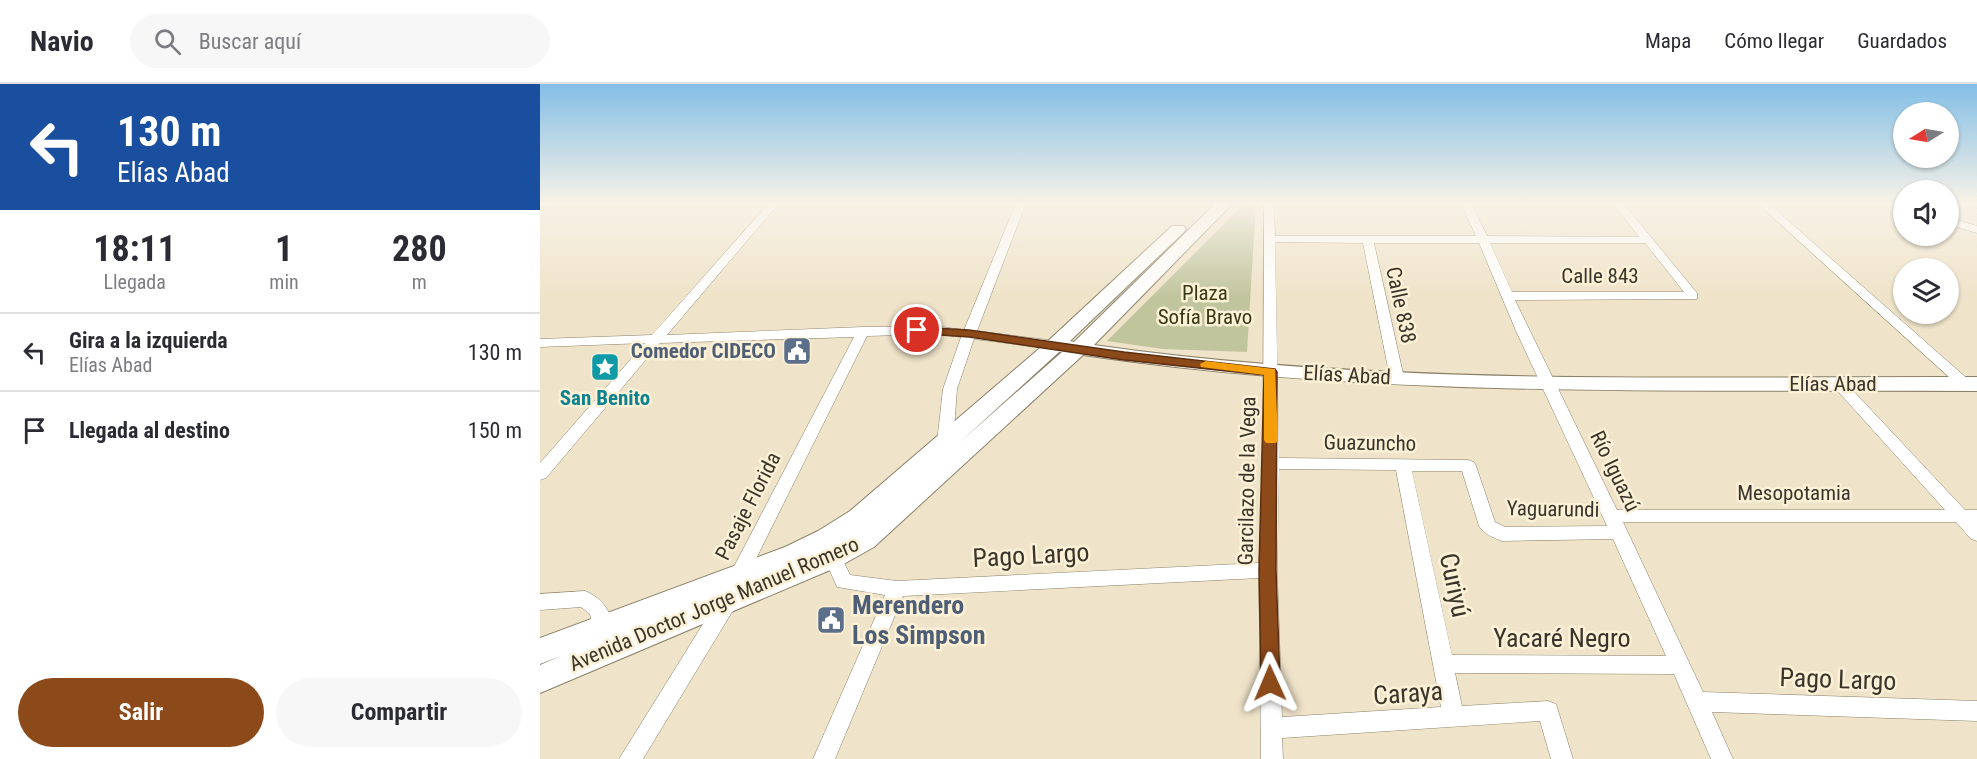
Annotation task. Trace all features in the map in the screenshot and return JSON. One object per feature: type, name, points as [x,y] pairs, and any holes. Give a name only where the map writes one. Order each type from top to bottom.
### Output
[{"type":"main road","name":"Avenida Doctor Jorge Manuel Romero","points":[[540,651],[602,639],[728,603],[829,548],[859,518],[1055,345],[1172,234]]},
{"type":"main road","name":"Avenida Doctor Jorge Manuel Romero","points":[[540,679],[602,639],[738,575],[794,554],[865,540],[1078,349],[1193,234]]},
{"type":"main road","name":"Elías Abad","points":[[1055,345],[1124,356],[1271,372],[1397,378],[1548,382],[1971,384]]},
{"type":"street","points":[[540,474],[747,234]]},
{"type":"street","points":[[945,442],[950,389],[1008,234]]},
{"type":"street","name":"Garcilazo de la Vega","points":[[1268,234],[1271,463],[1268,570],[1272,759]]},
{"type":"street","name":"Río Iguazú","points":[[1482,234],[1506,296],[1619,532],[1722,759]]},
{"type":"street","points":[[1644,234],[1648,240]]},
{"type":"street","points":[[1798,234],[1971,384]]},
{"type":"street","points":[[1268,238],[1485,241],[1648,240]]},
{"type":"street","name":"Calle 838","points":[[1368,239],[1397,378]]},
{"type":"street","name":"Calle 843","points":[[1506,296],[1693,296],[1648,240]]},
{"type":"street","name":"Elías Abad","points":[[540,343],[935,330],[1055,345]]},
{"type":"street","name":"Pasaje Florida","points":[[630,759],[728,603],[738,575],[863,331]]},
{"type":"street","points":[[1839,384],[1969,516],[1977,534]]},
{"type":"street","name":"Guazuncho","points":[[1271,463],[1468,466],[1488,526]]},
{"type":"street","name":"Curiyú","points":[[1403,465],[1454,717]]},
{"type":"street","name":"Mesopotamia","points":[[1610,516],[1969,516]]},
{"type":"street","name":"Yaguarundi","points":[[1488,526],[1502,534],[1619,532]]},
{"type":"street","name":"Pago Largo","points":[[829,548],[844,582],[897,589],[1268,570]]},
{"type":"street","points":[[824,759],[897,589]]},
{"type":"street","points":[[540,602],[585,599],[599,610],[602,639]]},
{"type":"street","name":"Yacaré Negro","points":[[1444,664],[1679,665]]},
{"type":"street","name":"Pago Largo","points":[[1698,702],[1977,711]]},
{"type":"street","name":"Caraya","points":[[1271,728],[1548,711],[1562,759]]},
{"type":"green space","name":"Plaza Sofía Bravo","points":[[1214,234],[1254,234],[1247,352],[1163,349],[1107,341]]},
{"type":"slow traffic","points":[[1206,364],[1271,372],[1271,440]]},
{"type":"place","name":"Comedor CIDECO","points":[[797,351]]},
{"type":"place","name":"San Benito","points":[[605,367]]},
{"type":"place","name":"Merendero Los Simpson","points":[[831,620]]},
{"type":"route","points":[[917,330],[969,334],[1124,356],[1271,372],[1268,570],[1270,683]]}]
